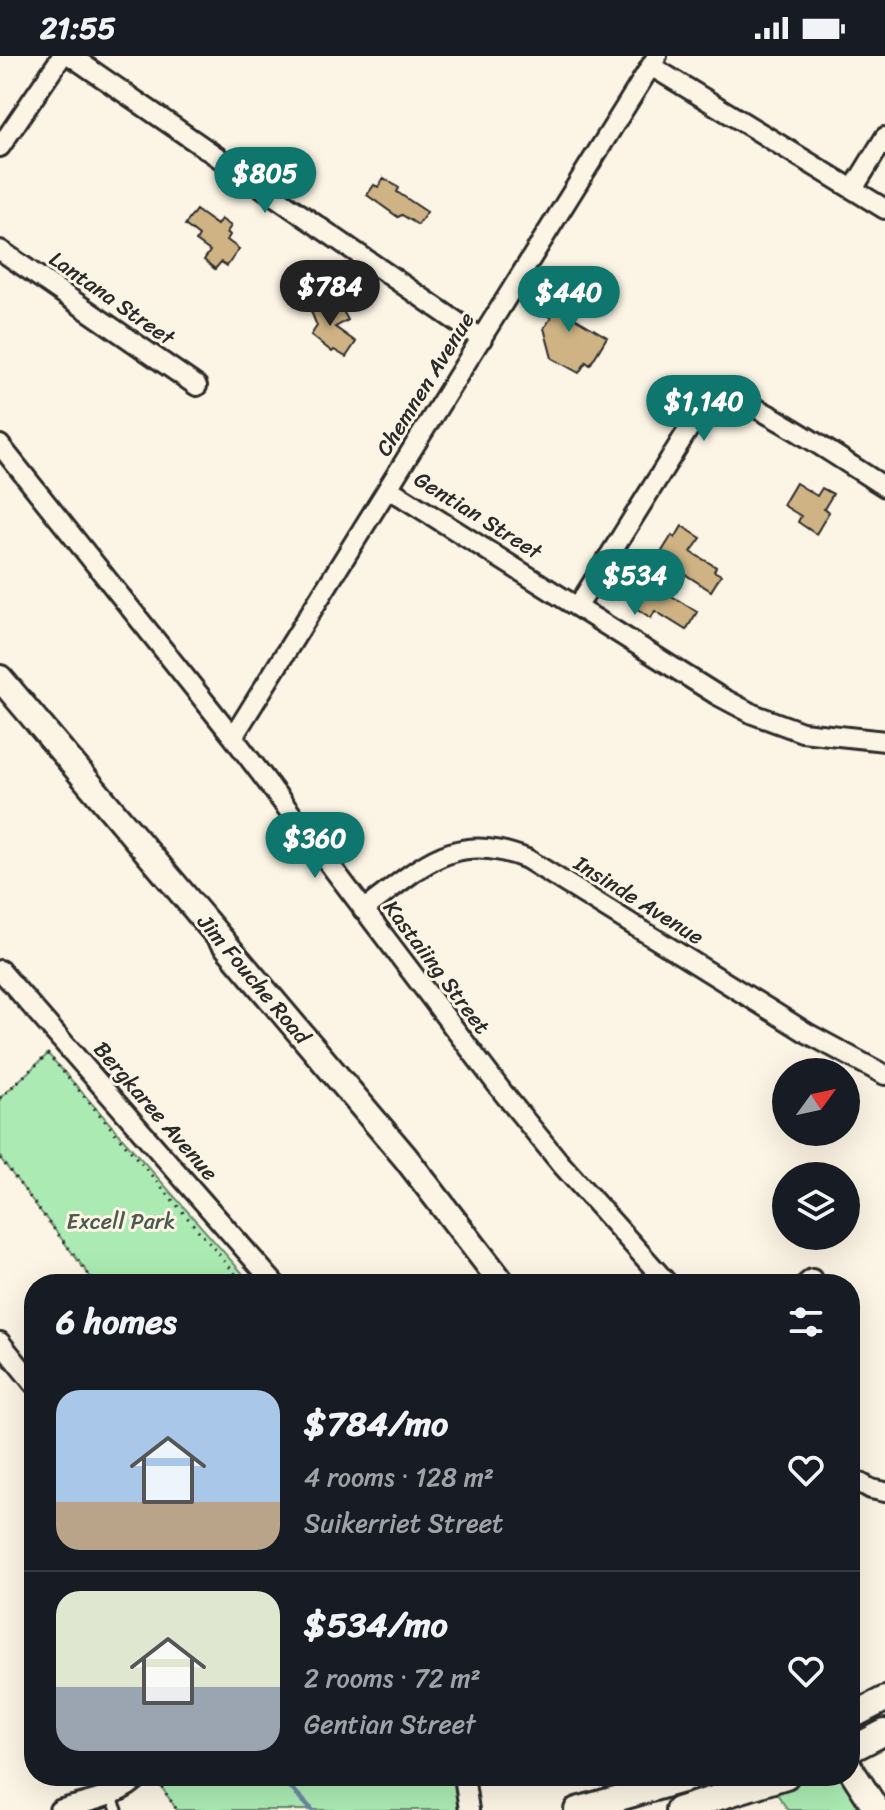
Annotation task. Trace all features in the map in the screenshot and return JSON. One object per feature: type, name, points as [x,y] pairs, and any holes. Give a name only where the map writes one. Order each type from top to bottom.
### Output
[{"type":"street","points":[[0,147],[62,56]]},
{"type":"street","points":[[71,56],[482,339]]},
{"type":"street","points":[[654,61],[885,209]]},
{"type":"street","name":"Chemnen Avenue","points":[[233,737],[654,61]]},
{"type":"street","points":[[853,189],[885,137]]},
{"type":"street","name":"Lantana Street","points":[[0,250],[197,386]]},
{"type":"street","points":[[578,606],[696,417],[715,401],[725,398],[739,400],[763,412],[885,487]]},
{"type":"street","name":"Kastaiing Street","points":[[0,445],[233,737],[539,1137],[659,1274]]},
{"type":"street","name":"Gentian Street","points":[[388,488],[717,695],[753,714],[802,732],[885,741]]},
{"type":"street","name":"Jim Fouche Road","points":[[0,678],[405,1157],[495,1274]]},
{"type":"street","name":"Insinde Avenue","points":[[363,910],[444,854],[479,847],[505,851],[527,859],[807,1033],[885,1075]]},
{"type":"street","name":"Bergkaree Avenue","points":[[0,970],[266,1274]]},
{"type":"street","points":[[0,1342],[24,1372]]},
{"type":"street","points":[[860,1483],[885,1492]]},
{"type":"street","points":[[860,1712],[885,1699]]},
{"type":"street","points":[[860,1745],[885,1732]]},
{"type":"street","points":[[860,1784],[877,1810]]},
{"type":"street","points":[[59,1810],[113,1802],[131,1786]]},
{"type":"street","points":[[465,1786],[469,1810]]},
{"type":"street","points":[[577,1810],[661,1786]]},
{"type":"street","points":[[678,1810],[754,1786]]},
{"type":"path","points":[[0,1098],[48,1054],[235,1274]]},
{"type":"path","points":[[0,1158],[88,1274]]},
{"type":"path","points":[[161,1786],[177,1810]]},
{"type":"green space","name":"Excell Park","points":[[48,1054],[243,1274],[88,1274],[0,1158],[0,1098]]},
{"type":"green space","points":[[161,1786],[457,1786],[461,1810],[177,1810]]},
{"type":"green space","points":[[772,1786],[858,1786],[877,1810],[788,1810]]},
{"type":"building","points":[[384,178],[399,188],[397,192],[427,212],[418,225],[402,215],[398,217],[367,195]]},
{"type":"building","points":[[196,210],[217,225],[221,219],[231,226],[227,240],[239,249],[227,266],[221,262],[215,269],[204,260],[210,251],[196,241],[199,236],[185,225]]},
{"type":"building","points":[[547,289],[573,305],[568,314],[607,337],[590,365],[586,362],[579,373],[552,358],[544,328],[551,318],[535,308]]},
{"type":"building","points":[[326,297],[334,313],[342,309],[348,320],[335,327],[356,342],[346,357],[334,350],[332,352],[311,335],[317,326],[308,304]]},
{"type":"building","points":[[796,483],[817,496],[822,488],[833,494],[824,509],[829,512],[816,534],[798,522],[801,516],[783,505]]},
{"type":"building","points":[[682,526],[701,538],[691,552],[716,567],[714,571],[721,575],[711,591],[680,571],[667,593],[697,612],[686,630],[655,611],[651,618],[630,604],[643,584],[623,572],[635,552],[654,564],[672,535],[675,538]]},
{"type":"waterway","points":[[289,1786],[312,1810]]}]
